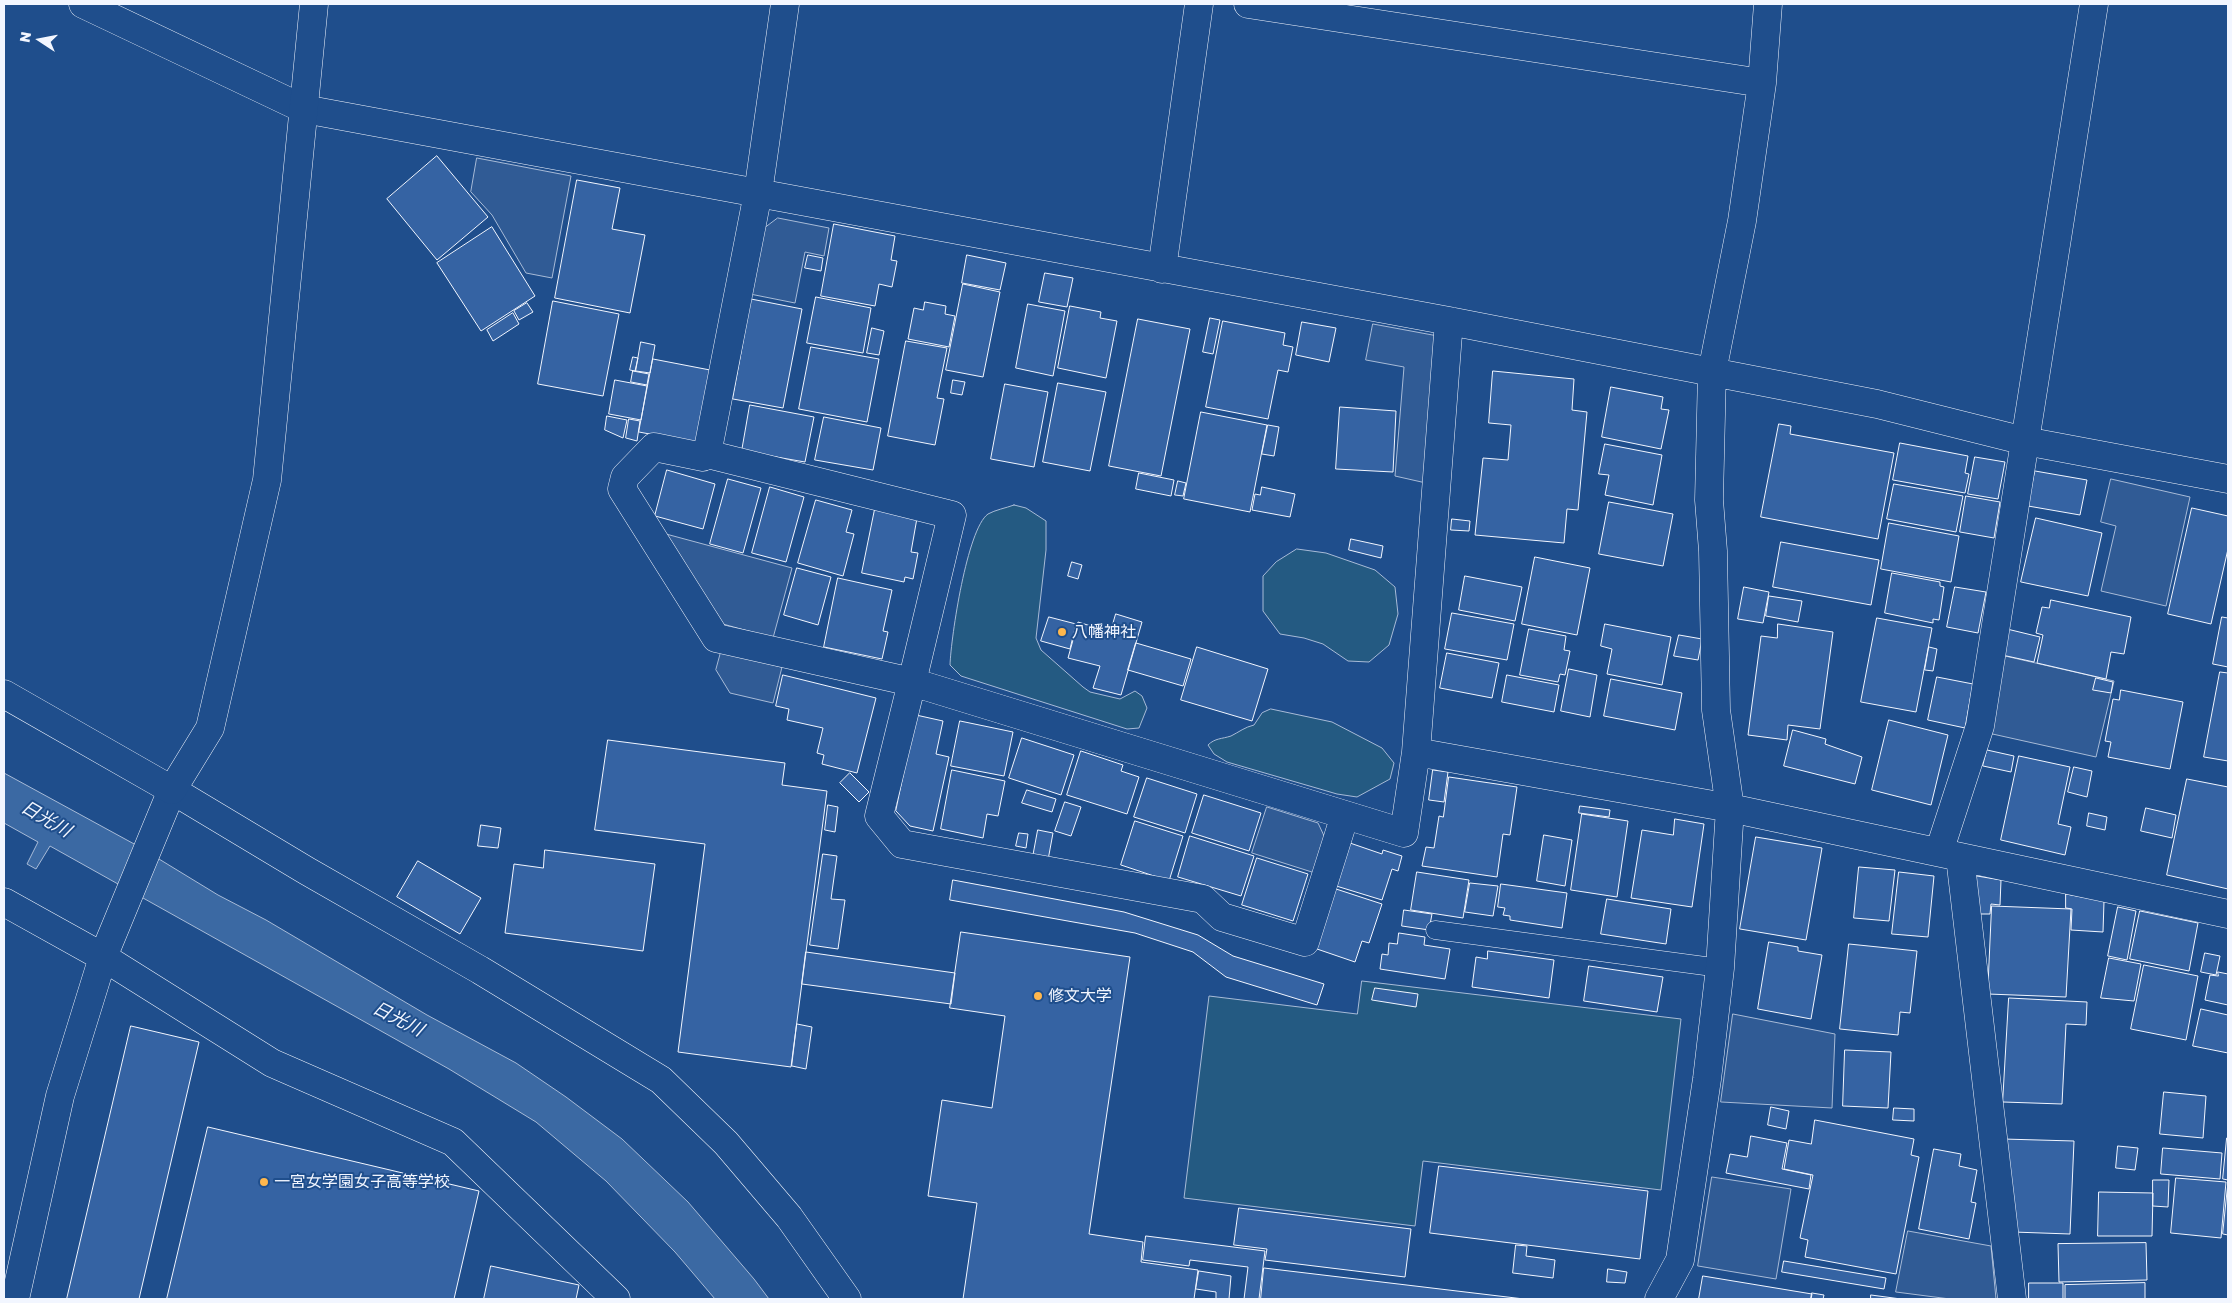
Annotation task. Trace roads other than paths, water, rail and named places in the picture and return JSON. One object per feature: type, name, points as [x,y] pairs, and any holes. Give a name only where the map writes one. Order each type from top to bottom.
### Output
[{"type":"street","points":[[83,4],[304,109],[1449,321],[1876,404],[2025,441],[2228,479]]},
{"type":"street","points":[[15,1299],[60,1096],[106,951],[168,799],[210,728],[266,480],[314,4]]},
{"type":"street","points":[[707,454],[758,193],[786,4]]},
{"type":"street","points":[[1162,268],[1199,4]]},
{"type":"street","points":[[1248,4],[1762,83]]},
{"type":"street","points":[[1659,1299],[1680,1260],[1707,1079],[1720,968],[1730,808],[1716,710],[1713,551],[1709,500],[1712,372],[1742,221],[1762,83],[1768,4]]},
{"type":"street","points":[[2012,1299],[1949,855],[1980,726],[2094,4]]},
{"type":"street","points":[[1345,815],[1305,942],[1222,917],[1203,900],[902,844],[879,816],[912,682],[952,515],[707,454],[703,457],[654,447],[625,477],[622,490],[716,638],[912,682],[1404,832],[1416,752],[1449,321]]},
{"type":"street","points":[[4,694],[168,799],[307,871],[480,970],[661,1080],[726,1143],[789,1217],[846,1299]]},
{"type":"street","points":[[1416,752],[1730,808],[2228,914]]},
{"type":"street","points":[[4,902],[106,951],[272,1063],[453,1142],[616,1299]]},
{"type":"lane","points":[[1435,930],[1720,968]]},
{"type":"water","name":"日光川","points":[[4,773],[136,845],[218,895],[266,920],[427,1015],[516,1063],[566,1097],[622,1139],[688,1202],[769,1299],[715,1299],[675,1252],[606,1181],[536,1122],[449,1069],[50,846],[36,869],[27,864],[38,842],[4,823]]},
{"type":"place","name":"八幡神社","points":[[1062,632]]},
{"type":"place","name":"修文大学","points":[[1038,996]]},
{"type":"place","name":"一宮女学園女子高等学校","points":[[264,1182]]}]
